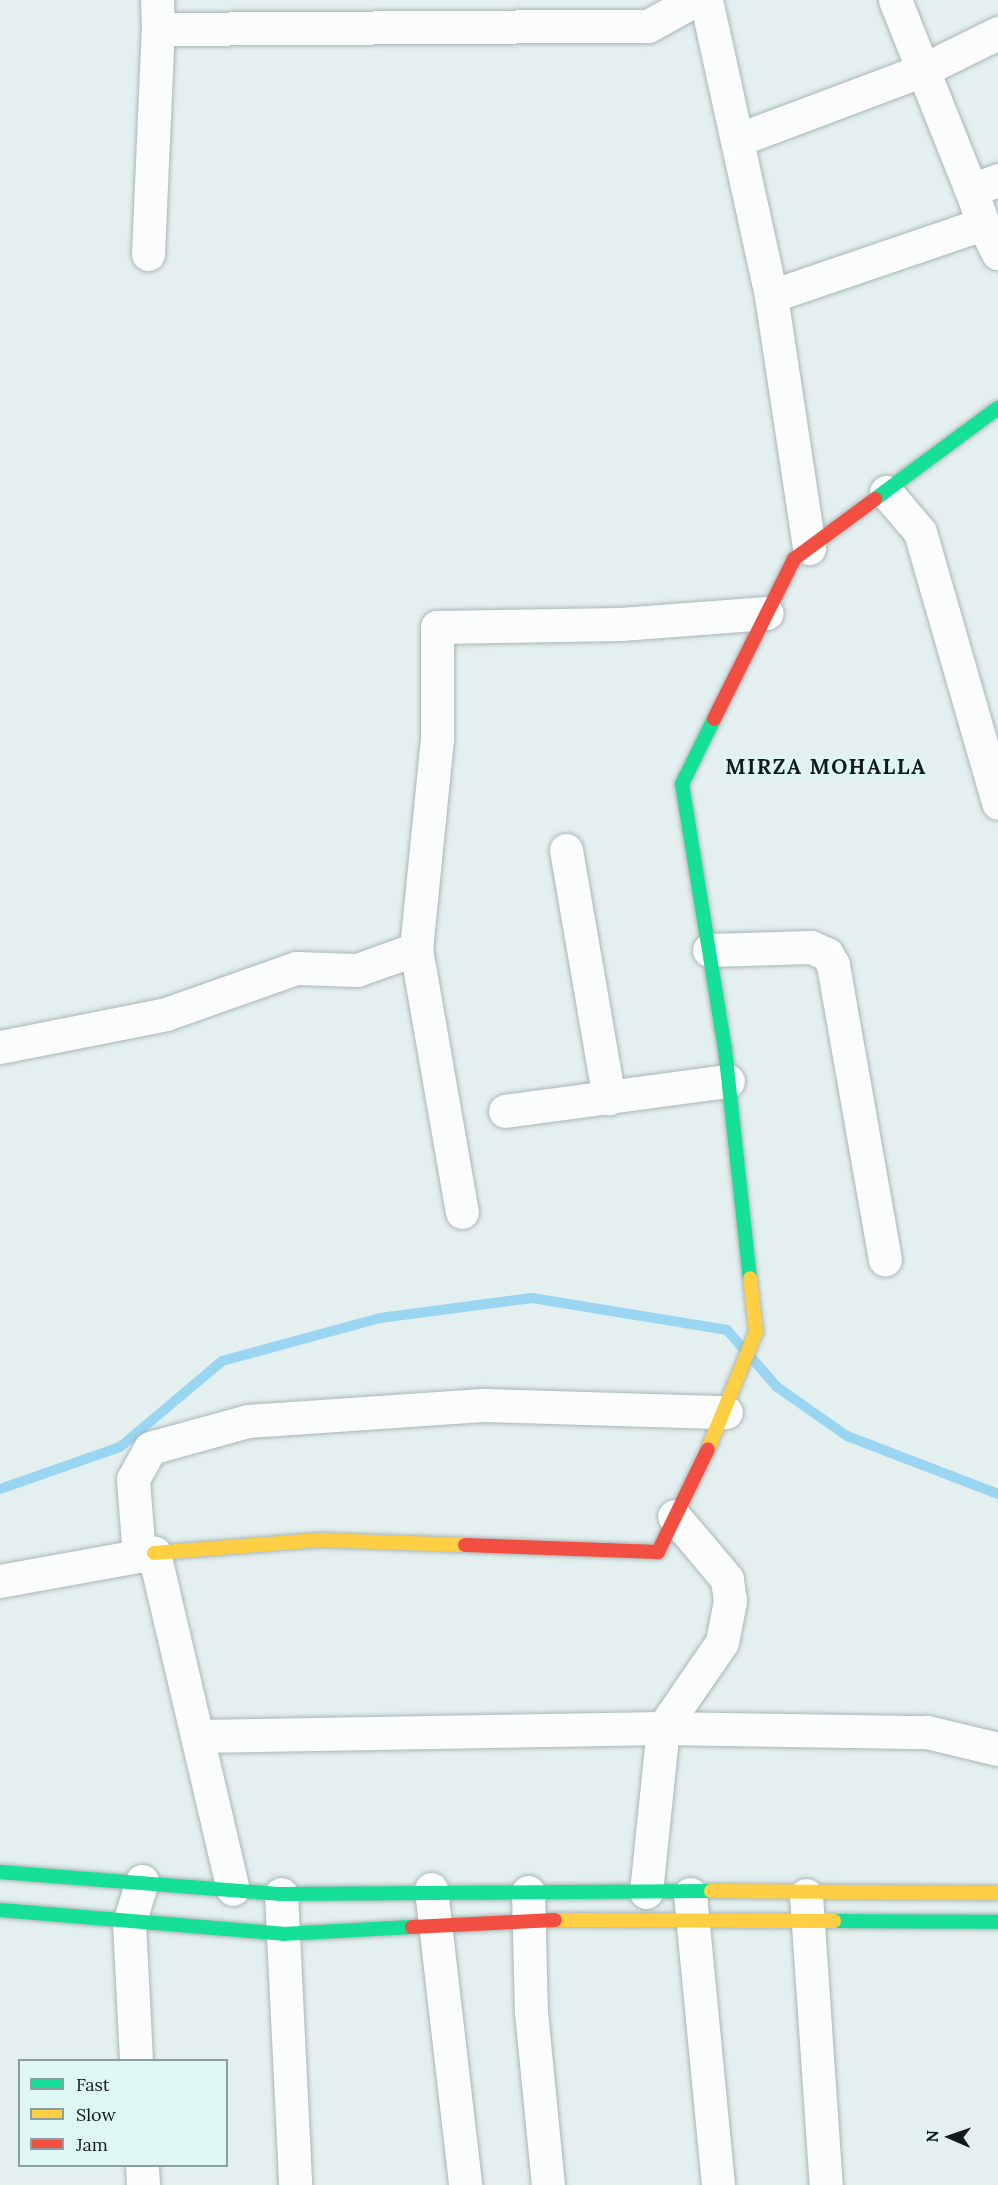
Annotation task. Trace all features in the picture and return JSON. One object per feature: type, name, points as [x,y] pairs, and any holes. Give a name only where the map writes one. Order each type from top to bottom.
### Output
[{"type":"main road","points":[[146,1554],[319,1540],[658,1552],[731,1403],[756,1332],[728,1081],[682,784],[794,559],[998,408]]},
{"type":"main road","points":[[0,1872],[142,1881],[281,1894],[431,1889],[528,1906],[807,1905],[998,1893]]},
{"type":"main road","points":[[0,1910],[129,1923],[283,1934],[436,1924],[528,1906],[646,1892],[691,1906],[807,1905],[998,1922]]},
{"type":"street","points":[[148,254],[157,14],[519,13],[648,26],[695,0]]},
{"type":"street","points":[[706,0],[771,296],[809,548]]},
{"type":"street","points":[[895,0],[923,70],[984,185],[983,224],[998,253]]},
{"type":"street","points":[[737,140],[923,70],[998,33]]},
{"type":"street","points":[[771,296],[983,224]]},
{"type":"street","points":[[886,492],[920,532],[998,803]]},
{"type":"street","points":[[462,1212],[416,949],[436,739],[437,627],[621,624],[767,613]]},
{"type":"street","points":[[566,850],[609,1098]]},
{"type":"street","points":[[709,950],[811,947],[827,954],[833,965],[885,1259]]},
{"type":"street","points":[[0,1047],[166,1014],[296,968],[357,970],[416,949]]},
{"type":"street","points":[[505,1112],[728,1081]]},
{"type":"street","points":[[233,1889],[199,1736],[146,1554],[133,1479],[150,1448],[248,1421],[484,1405],[731,1403]]},
{"type":"street","points":[[646,1892],[663,1728],[722,1642],[730,1601],[726,1579],[674,1516]]},
{"type":"street","points":[[0,1581],[146,1554]]},
{"type":"street","points":[[199,1736],[663,1728],[927,1732],[998,1749]]},
{"type":"street","points":[[136,2059],[129,1923],[142,1881]]},
{"type":"street","points":[[431,1889],[465,2185]]},
{"type":"street","points":[[281,1894],[295,2185]]},
{"type":"street","points":[[807,1905],[826,2185]]},
{"type":"street","points":[[528,1906],[531,2012],[548,2185]]},
{"type":"street","points":[[691,1906],[718,2185]]},
{"type":"street","points":[[142,2167],[143,2185]]},
{"type":"waterway","points":[[0,1489],[120,1447],[222,1361],[380,1318],[532,1298],[727,1330],[777,1387],[847,1436],[998,1494]]},
{"type":"traffic: fast","points":[[875,499],[998,408]]},
{"type":"traffic: fast","points":[[714,719],[682,784],[725,1049],[750,1278]]},
{"type":"traffic: fast","points":[[0,1872],[281,1894],[711,1891]]},
{"type":"traffic: fast","points":[[0,1910],[283,1934],[412,1927]]},
{"type":"traffic: fast","points":[[834,1921],[998,1922]]},
{"type":"traffic: slow","points":[[708,1449],[756,1332],[750,1278]]},
{"type":"traffic: slow","points":[[154,1553],[319,1540],[465,1545]]},
{"type":"traffic: slow","points":[[711,1891],[998,1893]]},
{"type":"traffic: slow","points":[[555,1920],[834,1921]]},
{"type":"traffic: jam","points":[[714,719],[794,559],[875,499]]},
{"type":"traffic: jam","points":[[465,1545],[658,1552],[708,1449]]},
{"type":"traffic: jam","points":[[412,1927],[555,1920]]},
{"type":"district","name":"MIRZA MOHALLA","points":[[826,767]]}]
